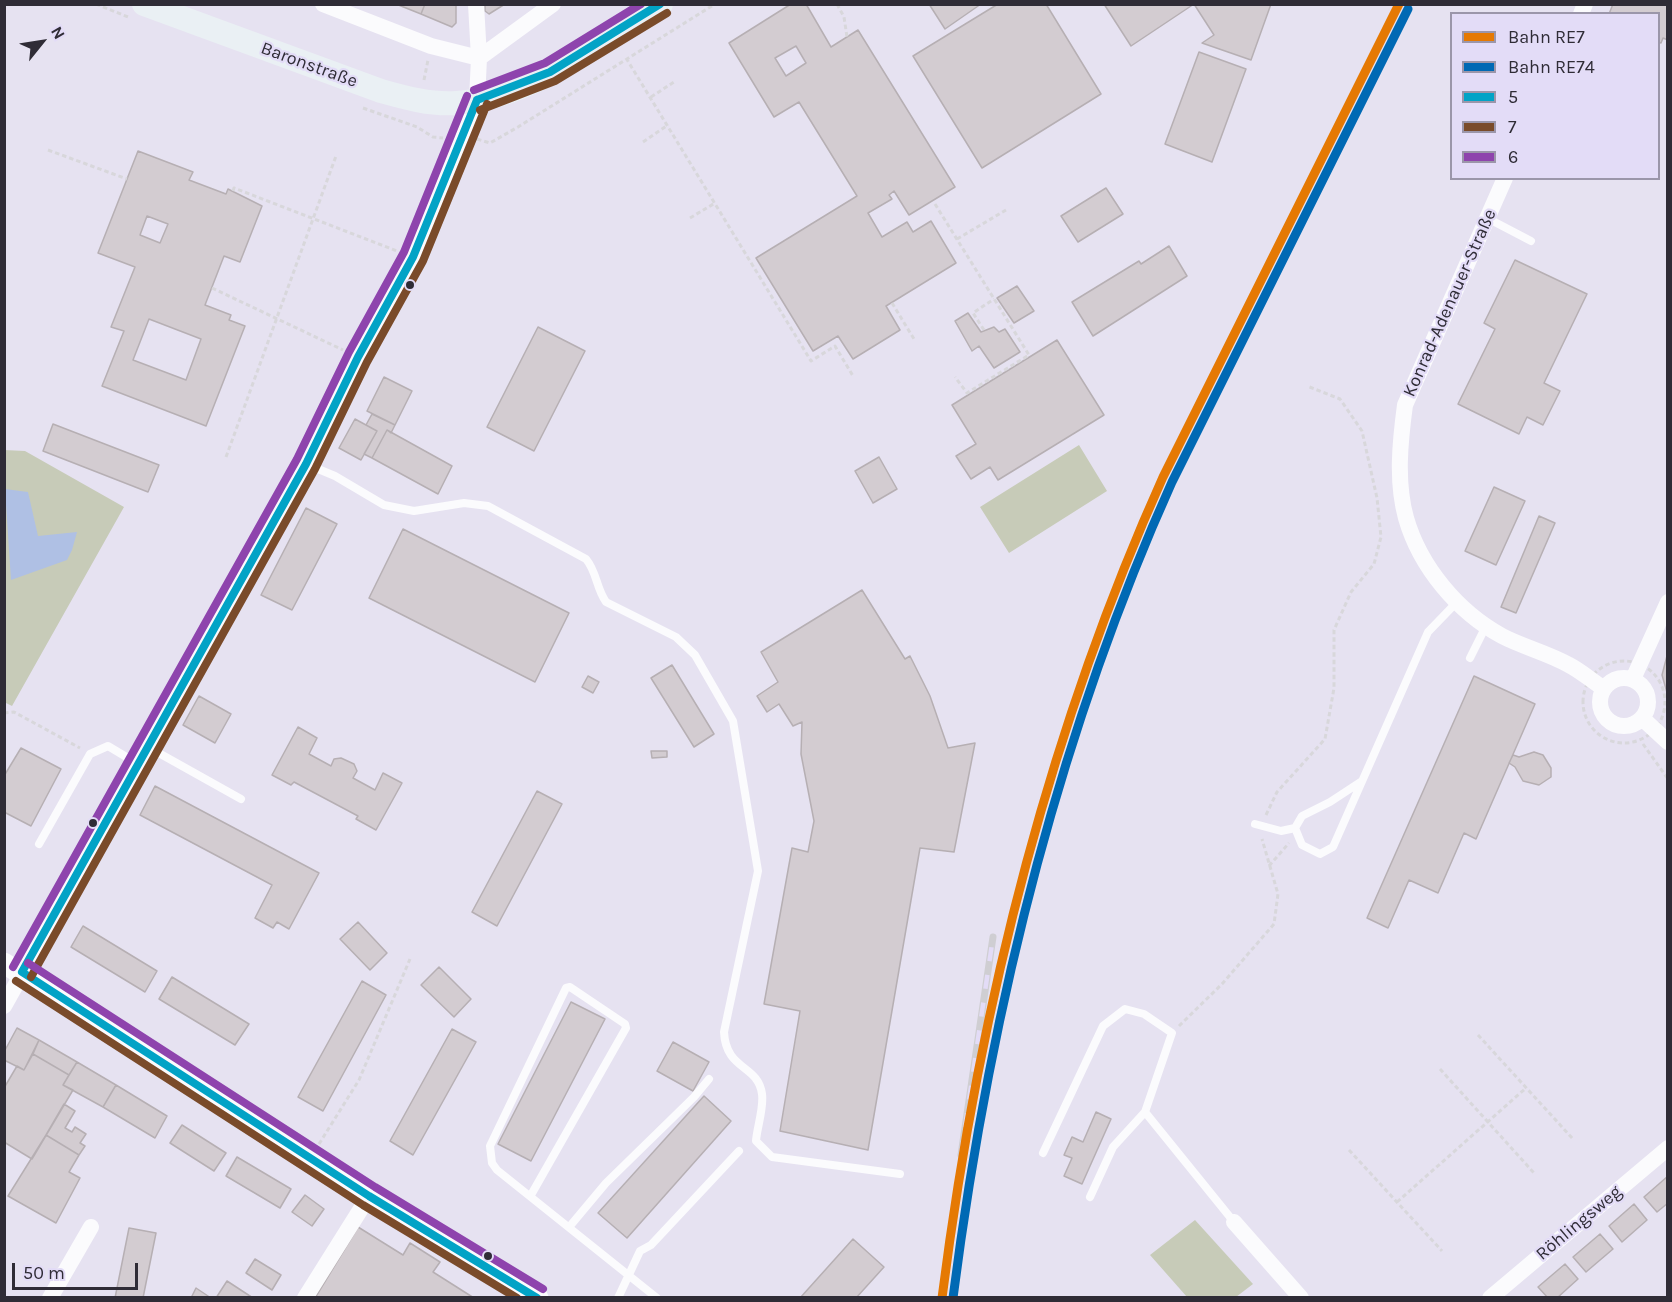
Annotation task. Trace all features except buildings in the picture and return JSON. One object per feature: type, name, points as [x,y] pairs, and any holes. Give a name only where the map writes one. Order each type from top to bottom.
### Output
[{"type":"main road","name":"Baronstraße","points":[[144,4],[381,91],[435,103],[477,100],[509,92],[532,82],[661,4]]},
{"type":"street","points":[[323,4],[431,46],[479,58]]},
{"type":"street","points":[[4,1006],[13,967],[148,747],[306,464],[358,357],[413,257],[477,100],[479,58],[476,4]]},
{"type":"street","points":[[479,58],[553,4]]},
{"type":"street","name":"Konrad-Adenauer-Straße","points":[[1504,180],[1405,405],[1400,440],[1400,478],[1406,519],[1428,567],[1456,603],[1502,636],[1570,665],[1596,684]]},
{"type":"street","points":[[1637,672],[1596,684],[1599,702],[1608,721],[1623,726],[1631,725],[1642,718],[1648,707],[1648,699],[1637,672],[1668,602]]},
{"type":"street","points":[[1642,718],[1668,742]]},
{"type":"street","points":[[13,967],[310,1159],[538,1298]]},
{"type":"street","name":"Röhlingsweg","points":[[1490,1298],[1668,1148]]},
{"type":"street","points":[[305,1298],[369,1196]]},
{"type":"street","points":[[1234,1222],[1301,1298]]},
{"type":"street","points":[[50,1298],[91,1227]]},
{"type":"lane","points":[[1487,218],[1531,241]]},
{"type":"lane","points":[[306,464],[335,476],[384,505],[414,511],[464,502],[488,506],[586,559],[594,568],[600,594],[606,602],[676,637],[695,655],[733,721],[758,871],[724,1032],[725,1048],[734,1061],[758,1081],[763,1095],[756,1142],[772,1157],[900,1174]]},
{"type":"lane","points":[[1362,781],[1330,802],[1302,816],[1296,833],[1302,845],[1320,854],[1336,849],[1362,781],[1428,632],[1456,603]]},
{"type":"lane","points":[[1470,658],[1486,626]]},
{"type":"lane","points":[[39,844],[90,754],[108,746],[138,764]]},
{"type":"lane","points":[[148,747],[241,799]]},
{"type":"lane","points":[[1258,824],[1296,833]]},
{"type":"lane","points":[[531,1195],[626,1028],[616,1017],[570,987],[566,988],[550,1016],[540,1044],[490,1146],[492,1162],[497,1170],[570,1226],[657,1298]]},
{"type":"lane","points":[[1043,1154],[1103,1026],[1125,1008],[1144,1014],[1172,1033],[1145,1112],[1113,1147],[1090,1197]]},
{"type":"lane","points":[[570,1226],[606,1183],[694,1097],[709,1079]]},
{"type":"lane","points":[[1145,1112],[1234,1222]]},
{"type":"lane","points":[[618,1298],[640,1251],[651,1245],[740,1151]]},
{"type":"path","points":[[837,4],[844,17],[847,37]]},
{"type":"path","points":[[626,58],[811,361],[835,346],[852,376]]},
{"type":"path","points":[[651,97],[674,82]]},
{"type":"path","points":[[643,142],[668,125]]},
{"type":"path","points":[[48,150],[127,178]]},
{"type":"path","points":[[226,457],[315,219],[336,156]]},
{"type":"path","points":[[233,191],[234,188],[413,257]]},
{"type":"path","points":[[690,218],[716,203]]},
{"type":"path","points":[[935,204],[1029,355],[967,393],[955,376]]},
{"type":"path","points":[[957,239],[1006,210]]},
{"type":"path","points":[[212,288],[358,357]]},
{"type":"path","points":[[984,330],[973,313],[994,299]]},
{"type":"path","points":[[892,303],[914,339]]},
{"type":"path","points":[[1172,1033],[1222,984],[1274,924],[1278,894],[1263,849],[1258,824],[1277,792],[1326,739],[1334,688],[1334,630],[1351,592],[1374,564],[1381,537],[1377,498],[1362,431],[1340,399],[1307,386]]},
{"type":"path","points":[[1626,661],[1637,672],[1659,681],[1664,693],[1662,718],[1654,729],[1641,740],[1618,743],[1607,740],[1593,729],[1584,713],[1583,702],[1596,684],[1600,669],[1612,663],[1626,661]]},
{"type":"path","points":[[4,713],[14,712],[90,754]]},
{"type":"path","points":[[1641,740],[1668,779]]},
{"type":"path","points":[[1269,866],[1296,833]]},
{"type":"path","points":[[310,1159],[359,1080],[410,959]]},
{"type":"path","points":[[1478,1035],[1573,1139]]},
{"type":"path","points":[[1440,1069],[1534,1173]]},
{"type":"path","points":[[1397,1202],[1527,1088]]},
{"type":"path","points":[[1349,1150],[1442,1251]]},
{"type":"green space","points":[[1079,445],[1107,491],[1009,553],[980,507]]},
{"type":"green space","points":[[4,450],[25,451],[124,507],[12,706],[4,702]]},
{"type":"green space","points":[[1195,1220],[1253,1284],[1236,1297],[1187,1297],[1150,1255]]},
{"type":"water","points":[[5,489],[28,492],[38,536],[77,532],[67,560],[11,580]]},
{"type":"railway","points":[[961,1155],[993,937]]},
{"type":"rail line","name":"RE7","points":[[942,1298],[975,1087],[997,982],[1022,879],[1051,776],[1084,675],[1121,575],[1163,477],[1399,4]]},
{"type":"rail line","name":"RE74","points":[[953,1298],[986,1088],[1008,984],[1032,881],[1061,779],[1094,679],[1131,580],[1172,482],[1408,9]]},
{"type":"transit line","name":"6","points":[[474,90],[545,63],[641,4]]},
{"type":"transit line","name":"5","points":[[477,100],[550,72],[660,4]]},
{"type":"transit line","name":"7","points":[[480,110],[555,81],[667,13]]},
{"type":"transit line","name":"6","points":[[13,967],[297,459],[349,352],[404,252],[467,96]]},
{"type":"transit line","name":"5","points":[[22,972],[306,464],[358,357],[413,257],[477,100]]},
{"type":"transit line","name":"7","points":[[31,977],[315,469],[367,362],[423,261],[487,104]]},
{"type":"transit line","name":"6","points":[[28,963],[375,1187],[543,1289]]},
{"type":"transit line","name":"5","points":[[22,972],[369,1196],[537,1298]]},
{"type":"transit line","name":"7","points":[[16,981],[363,1205],[517,1298]]}]
